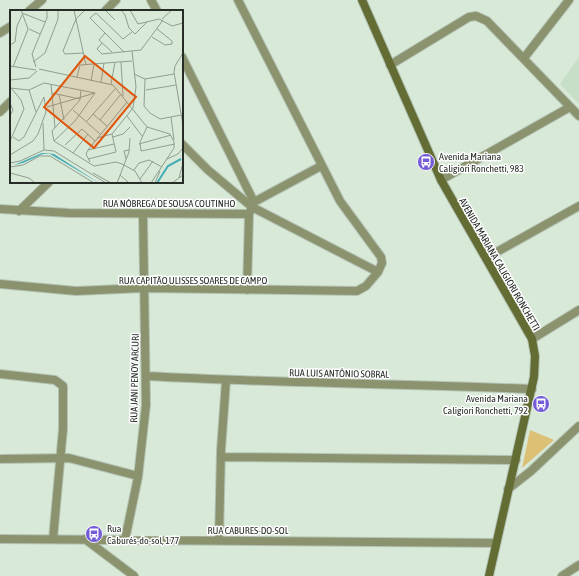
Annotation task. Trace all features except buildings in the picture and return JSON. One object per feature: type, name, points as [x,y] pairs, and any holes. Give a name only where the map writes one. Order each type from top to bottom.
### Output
[{"type":"street","points":[[32,6],[42,0]]},
{"type":"street","points":[[106,10],[116,0]]},
{"type":"street","points":[[151,0],[156,10]]},
{"type":"street","points":[[183,145],[208,170],[252,207],[378,272],[382,263],[378,251],[340,201],[238,0]]},
{"type":"street","name":"AVENIDA MARIANA CALIGIORI RONCHETTI","points":[[362,0],[441,180],[532,339],[535,356],[532,389],[489,576]]},
{"type":"street","points":[[524,58],[569,0]]},
{"type":"street","points":[[390,65],[468,17],[476,16],[484,18],[579,116]]},
{"type":"street","points":[[0,33],[10,27]]},
{"type":"street","points":[[183,60],[252,207],[247,290]]},
{"type":"street","points":[[0,112],[10,102]]},
{"type":"street","points":[[441,180],[570,107]]},
{"type":"street","name":"RUA NÓBREGA DE SOUSA COUTINHO","points":[[0,209],[19,211],[143,214],[252,207],[321,166]]},
{"type":"street","points":[[19,211],[48,183]]},
{"type":"street","points":[[486,258],[579,206]]},
{"type":"street","name":"RUA JANI PENOY ARCURI","points":[[125,540],[138,476],[144,431],[146,376],[143,214]]},
{"type":"street","name":"RUA CAPITÃO ULISSES SOARES DE CAMPO","points":[[0,284],[76,291],[144,288],[357,291],[366,286],[378,272]]},
{"type":"street","points":[[532,339],[579,310]]},
{"type":"street","points":[[0,374],[55,380],[63,386],[63,429],[53,539]]},
{"type":"street","name":"RUA LUIS ANTÔNIO SOBRAL","points":[[146,376],[226,381],[400,384],[532,389]]},
{"type":"street","points":[[219,540],[221,457],[226,381]]},
{"type":"street","points":[[508,489],[531,471],[579,426]]},
{"type":"street","points":[[221,457],[516,460]]},
{"type":"street","points":[[0,459],[69,458],[138,476]]},
{"type":"street","name":"RUA CABURES-DO-SOL","points":[[0,539],[496,543]]},
{"type":"street","points":[[85,539],[134,576]]},
{"type":"street","points":[[562,576],[579,565]]},
{"type":"shaded area","points":[[579,57],[579,104],[560,84]]},
{"type":"shaded area","points":[[530,430],[554,440],[522,468]]},
{"type":"place","name":"Avenida Mariana Caligiori Ronchetti, 983","points":[[426,162]]},
{"type":"place","name":"Avenida Mariana Caligiori Ronchetti, 792","points":[[541,404]]},
{"type":"place","name":"Rua Caburés-do-sol, 177","points":[[94,534]]}]
